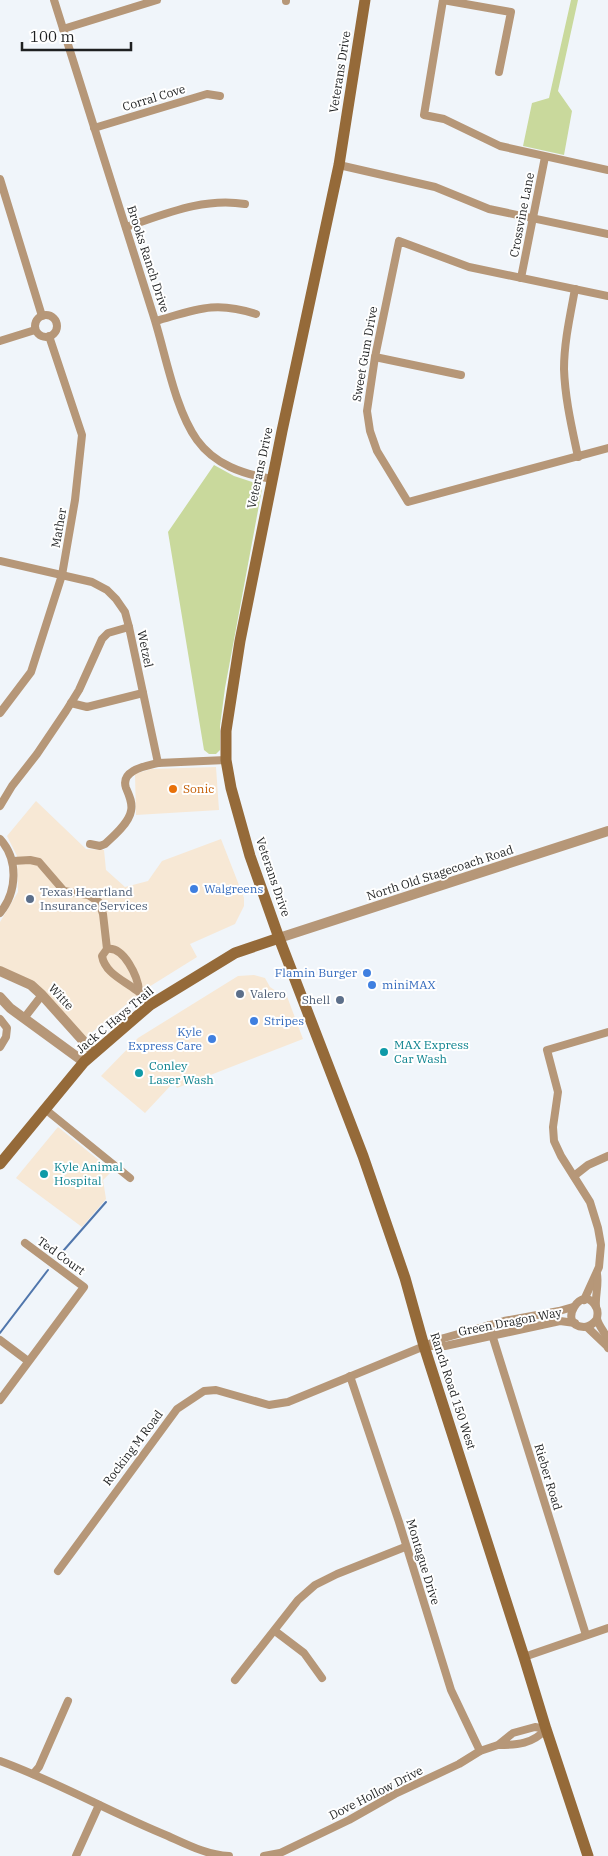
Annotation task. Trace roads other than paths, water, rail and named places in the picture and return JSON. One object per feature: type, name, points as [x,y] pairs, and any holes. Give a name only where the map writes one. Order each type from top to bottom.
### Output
[{"type":"main road","name":"Veterans Drive","points":[[279,938],[250,856],[231,788],[226,760],[226,731],[240,641],[272,479],[339,165],[365,0]]},
{"type":"main road","name":"Jack C Hays Trail","points":[[0,1164],[84,1062],[150,1006],[235,953],[279,938]]},
{"type":"main road","name":"Ranch Road 150 West","points":[[279,938],[363,1156],[405,1278],[424,1346],[588,1856]]},
{"type":"street","name":"Brooks Ranch Drive","points":[[54,0],[156,321],[181,408],[188,424],[205,450],[220,462],[245,474],[272,479]]},
{"type":"street","points":[[63,29],[157,0]]},
{"type":"street","points":[[499,72],[511,12],[443,0],[424,115],[444,120],[500,146],[608,170]]},
{"type":"street","name":"Corral Cove","points":[[94,128],[207,94],[220,96]]},
{"type":"street","name":"Crossvine Lane","points":[[521,278],[545,157]]},
{"type":"street","points":[[339,165],[435,187],[489,209],[608,234]]},
{"type":"street","points":[[0,179],[42,316]]},
{"type":"street","points":[[126,227],[187,207],[228,201],[245,204]]},
{"type":"street","name":"Sweet Gum Drive","points":[[608,296],[469,267],[399,241],[375,357],[367,411],[370,431],[377,451],[408,502],[608,448]]},
{"type":"street","points":[[575,289],[567,335],[564,368],[567,401],[578,457]]},
{"type":"street","points":[[156,321],[201,308],[216,306],[237,308],[256,314]]},
{"type":"street","points":[[49,315],[56,322],[56,329],[49,336],[42,336],[35,330],[35,323],[42,316],[49,315]]},
{"type":"street","points":[[0,341],[35,330]]},
{"type":"street","name":"Mather","points":[[1,712],[31,672],[62,575],[75,500],[82,435],[49,336]]},
{"type":"street","points":[[375,357],[461,375]]},
{"type":"street","name":"Wetzel","points":[[0,561],[92,582],[107,590],[125,612],[158,763]]},
{"type":"street","points":[[0,806],[79,690],[102,639],[108,633],[129,627]]},
{"type":"street","points":[[71,703],[87,707],[143,693]]},
{"type":"street","points":[[90,844],[100,846],[105,844],[128,818],[132,811],[125,785],[127,777],[136,768],[158,763],[226,760]]},
{"type":"street","name":"North Old Stagecoach Road","points":[[279,938],[608,832]]},
{"type":"street","points":[[0,840],[6,846],[13,861],[11,895],[0,914]]},
{"type":"street","points":[[13,861],[39,862],[64,891],[88,895],[99,902],[103,914],[107,949],[102,956],[103,963],[112,973],[139,991],[150,1006]]},
{"type":"street","points":[[107,949],[113,948],[122,953],[137,979],[139,991]]},
{"type":"street","name":"Witte","points":[[0,971],[31,985],[94,1053]]},
{"type":"street","points":[[25,1017],[42,995]]},
{"type":"street","points":[[0,997],[10,1008],[25,1017],[84,1062]]},
{"type":"street","points":[[0,1046],[6,1037],[7,1028],[0,1019],[10,1008]]},
{"type":"street","points":[[596,1306],[588,1300],[580,1301],[573,1307],[571,1315],[575,1322],[582,1327],[587,1327],[595,1322],[597,1318],[598,1310],[595,1296],[599,1281],[600,1258],[598,1228],[590,1202],[561,1156],[554,1141],[553,1127],[558,1092],[547,1050],[608,1032]]},
{"type":"street","points":[[45,1109],[130,1178]]},
{"type":"street","points":[[574,1176],[588,1165],[608,1156]]},
{"type":"street","name":"Ted Court","points":[[25,1243],[84,1287],[28,1361]]},
{"type":"street","points":[[584,1300],[592,1280],[598,1274]]},
{"type":"street","name":"Green Dragon Way","points":[[424,1346],[489,1325],[573,1307]]},
{"type":"street","points":[[597,1318],[608,1341],[607,1347]]},
{"type":"street","name":"Green Dragon Way","points":[[424,1346],[445,1346],[560,1322],[575,1322]]},
{"type":"street","name":"Rieber Road","points":[[489,1325],[586,1636]]},
{"type":"street","points":[[587,1327],[607,1347]]},
{"type":"street","points":[[0,1340],[28,1361],[0,1400]]},
{"type":"street","name":"Rocking M Road","points":[[58,1571],[177,1408],[204,1391],[216,1390],[269,1405],[288,1402],[424,1346]]},
{"type":"street","name":"Montague Drive","points":[[350,1376],[396,1512],[405,1547],[451,1690],[480,1751]]},
{"type":"street","points":[[234,1680],[298,1600],[315,1585],[337,1574],[405,1547]]},
{"type":"street","points":[[524,1657],[608,1628]]},
{"type":"street","points":[[275,1631],[304,1653],[322,1678]]},
{"type":"street","points":[[33,1774],[68,1701]]},
{"type":"street","name":"Dove Hollow Drive","points":[[498,1745],[513,1733],[535,1727],[546,1729]]},
{"type":"street","name":"Dove Hollow Drive","points":[[264,1856],[280,1853],[324,1832],[395,1794],[459,1764],[480,1751],[498,1745],[516,1745],[538,1738],[546,1729]]},
{"type":"street","points":[[0,1761],[33,1774],[192,1847],[215,1855],[229,1856]]},
{"type":"street","points":[[76,1856],[99,1805]]},
{"type":"waterway","points":[[57,1258],[106,1202]]},
{"type":"waterway","points":[[0,1333],[48,1270]]},
{"type":"place","name":"Sonic","points":[[173,789]]},
{"type":"place","name":"Walgreens","points":[[194,889]]},
{"type":"place","name":"Texas Heartland Insurance Services","points":[[30,899]]},
{"type":"place","name":"Flamin Burger","points":[[367,973]]},
{"type":"place","name":"miniMAX","points":[[372,985]]},
{"type":"place","name":"Valero","points":[[240,994]]},
{"type":"place","name":"Shell","points":[[340,1000]]},
{"type":"place","name":"Stripes","points":[[254,1021]]},
{"type":"place","name":"Kyle Express Care","points":[[212,1039]]},
{"type":"place","name":"MAX Express Car Wash","points":[[384,1052]]},
{"type":"place","name":"Conley Laser Wash","points":[[139,1073]]},
{"type":"place","name":"Kyle Animal Hospital","points":[[44,1174]]}]
